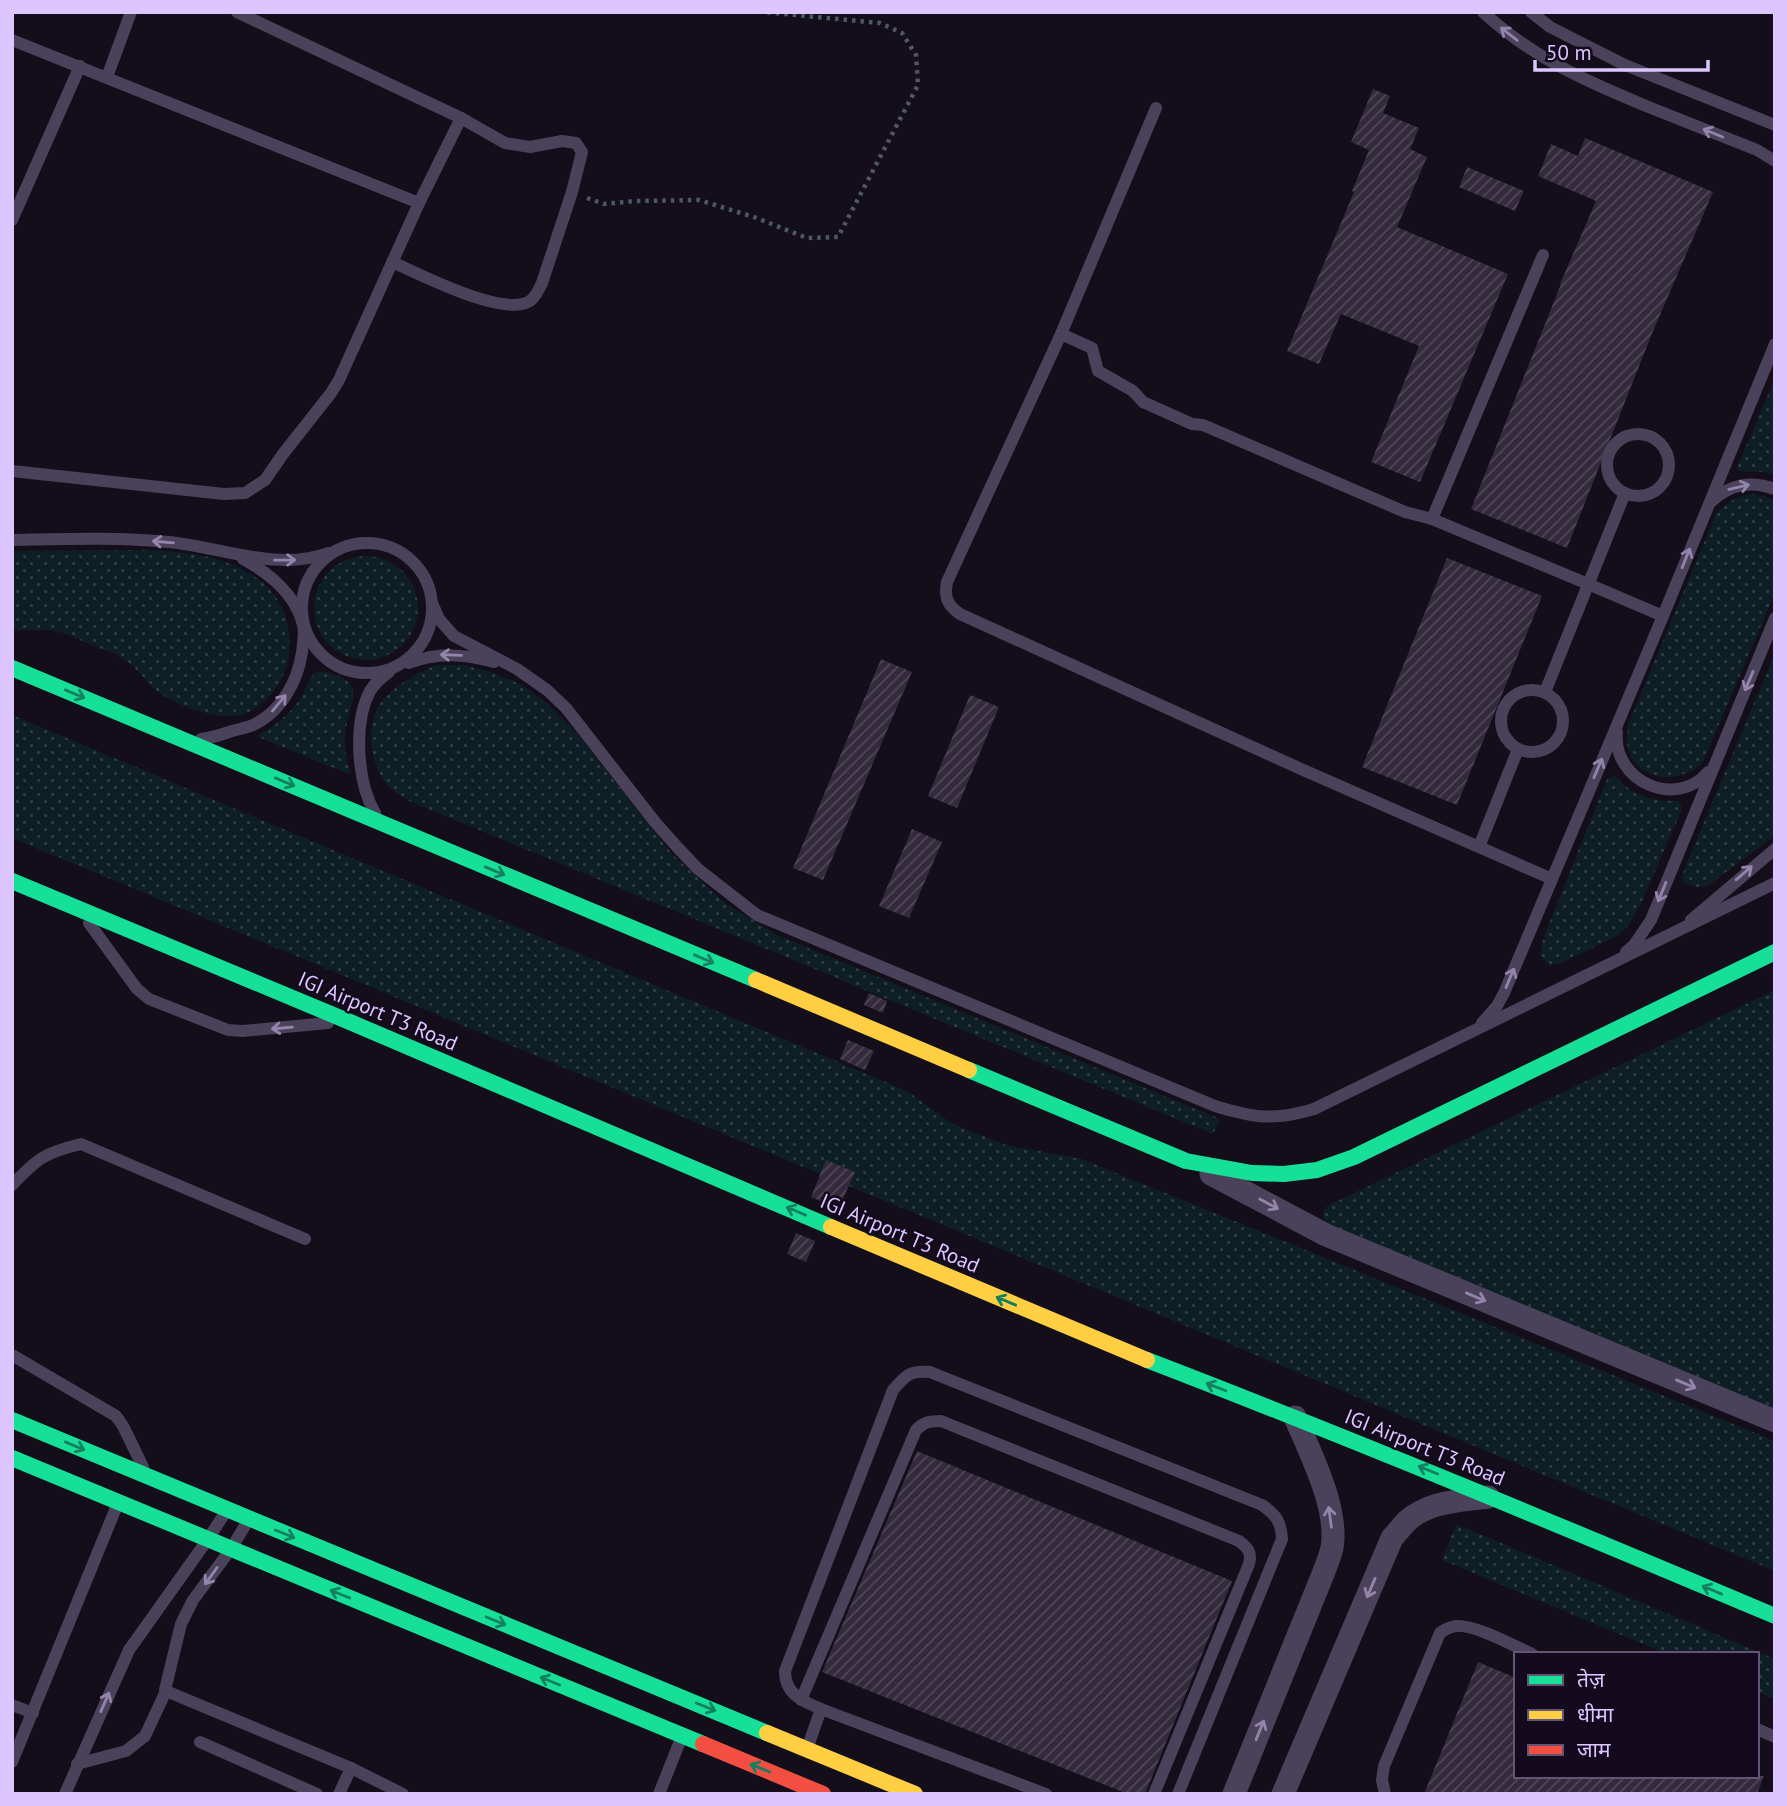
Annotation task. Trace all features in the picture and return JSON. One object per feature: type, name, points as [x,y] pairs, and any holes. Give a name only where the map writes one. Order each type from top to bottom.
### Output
[{"type":"main road","points":[[12,668],[1186,1161],[1240,1173],[1280,1175],[1318,1170],[1354,1157],[1775,952]]},
{"type":"main road","name":"IGI Airport T3 Road","points":[[12,881],[350,1021],[1114,1347],[1491,1496],[1775,1616]]},
{"type":"main road","points":[[12,1420],[915,1794]]},
{"type":"main road","points":[[12,1458],[823,1794]]},
{"type":"street","points":[[1186,1161],[1326,1235],[1775,1421]]},
{"type":"street","points":[[1234,1794],[1332,1547],[1331,1519],[1324,1487],[1295,1417]]},
{"type":"street","points":[[1283,1794],[1392,1538],[1406,1521],[1421,1511],[1440,1503],[1491,1496]]},
{"type":"lane","points":[[107,77],[131,12]]},
{"type":"lane","points":[[237,12],[461,118],[505,143],[530,147],[562,141],[576,143],[582,152],[572,192],[538,292],[531,300],[520,304],[490,303],[392,262]]},
{"type":"lane","points":[[1483,12],[1538,55],[1563,70],[1593,85],[1757,150],[1775,161]]},
{"type":"lane","points":[[1531,12],[1550,27],[1625,65],[1775,125]]},
{"type":"lane","points":[[12,40],[419,203]]},
{"type":"lane","points":[[12,220],[80,66]]},
{"type":"lane","points":[[1156,108],[1060,334],[947,582],[947,600],[951,608],[1169,709],[1552,879]]},
{"type":"lane","points":[[12,471],[224,494],[245,493],[255,488],[265,480],[339,380],[419,203],[461,118]]},
{"type":"lane","points":[[1432,519],[1543,255]]},
{"type":"lane","points":[[1060,334],[1092,348],[1098,371],[1133,391],[1143,402],[1405,512],[1432,519],[1588,583],[1662,617]]},
{"type":"lane","points":[[1471,1033],[1497,1006],[1504,993],[1775,344]]},
{"type":"lane","points":[[1642,434],[1660,442],[1669,460],[1666,480],[1651,494],[1640,497],[1625,493],[1612,484],[1608,474],[1606,463],[1614,445],[1622,438],[1642,434]]},
{"type":"lane","points":[[1708,504],[1732,487],[1747,484],[1775,489]]},
{"type":"lane","points":[[1545,692],[1625,493]]},
{"type":"lane","points":[[12,540],[123,539],[202,546],[274,561],[315,558],[360,543],[382,544],[402,552],[418,566],[429,584],[439,619],[454,636],[517,669],[547,690],[566,708],[678,848],[698,869],[757,915],[1215,1106],[1239,1113],[1266,1117],[1289,1116],[1314,1109],[1775,883]]},
{"type":"lane","points":[[172,735],[194,739],[212,738],[253,725],[268,716],[283,700],[300,663],[304,590],[312,573],[324,559],[340,549]]},
{"type":"lane","points":[[230,552],[278,583],[298,611],[314,647],[331,663],[352,672],[374,674],[433,655],[449,654],[487,660],[517,669]]},
{"type":"lane","points":[[392,827],[376,816],[369,803],[359,747],[364,707],[376,683],[412,657],[424,642],[431,624],[433,605]]},
{"type":"lane","points":[[1614,962],[1634,945],[1651,920],[1775,618]]},
{"type":"lane","points":[[1525,690],[1545,692],[1559,706],[1563,716],[1560,735],[1545,749],[1534,752],[1518,749],[1506,739],[1501,729],[1503,709],[1508,700],[1525,690]]},
{"type":"lane","points":[[1617,723],[1616,742],[1619,755],[1627,770],[1640,781],[1677,790],[1702,780],[1713,767]]},
{"type":"lane","points":[[1479,847],[1518,749]]},
{"type":"lane","points":[[1678,932],[1775,849]]},
{"type":"lane","points":[[77,907],[137,989],[149,999],[228,1030],[243,1031],[350,1021]]},
{"type":"lane","points":[[12,1185],[35,1161],[54,1150],[81,1144],[305,1239]]},
{"type":"lane","points":[[12,1355],[116,1416],[148,1477]]},
{"type":"lane","points":[[1046,1794],[821,1709],[801,1700],[787,1686],[785,1671],[893,1390],[904,1377],[916,1371],[930,1372],[1262,1505],[1274,1514],[1282,1526],[1282,1539],[1178,1794]]},
{"type":"lane","points":[[801,1700],[916,1430],[929,1421],[941,1421],[1240,1541],[1248,1548],[1251,1556],[1249,1564],[1154,1794]]},
{"type":"lane","points":[[12,1762],[119,1502]]},
{"type":"lane","points":[[65,1794],[129,1650],[227,1509]]},
{"type":"lane","points":[[77,1764],[126,1751],[145,1736],[166,1691],[181,1624],[193,1600],[231,1549],[249,1519]]},
{"type":"lane","points":[[1385,1794],[1382,1780],[1384,1766],[1440,1633],[1447,1628],[1469,1627],[1527,1652]]},
{"type":"lane","points":[[166,1691],[351,1768],[403,1794]]},
{"type":"lane","points":[[12,1705],[33,1713]]},
{"type":"lane","points":[[807,1749],[821,1709]]},
{"type":"lane","points":[[1759,1730],[1775,1737]]},
{"type":"lane","points":[[659,1794],[682,1735]]},
{"type":"lane","points":[[200,1742],[317,1794]]},
{"type":"lane","points":[[339,1794],[351,1768]]},
{"type":"path","points":[[572,192],[604,204],[699,200],[754,217],[807,238],[838,237],[918,85],[916,55],[902,33],[880,23],[763,12]]},
{"type":"shaded area","points":[[1775,378],[1775,474],[1739,471],[1737,468]]},
{"type":"shaded area","points":[[1752,494],[1775,501],[1775,593],[1703,762],[1682,775],[1669,777],[1646,772],[1630,755],[1627,742],[1628,725],[1716,514],[1732,500]]},
{"type":"shaded area","points":[[147,550],[219,560],[246,571],[270,590],[286,617],[290,648],[282,678],[260,705],[234,716],[202,712],[163,695],[131,664],[114,654],[58,632],[12,630],[12,551]]},
{"type":"shaded area","points":[[366,556],[386,560],[403,571],[414,588],[418,608],[414,628],[403,645],[386,656],[366,660],[346,656],[329,645],[318,628],[314,608],[318,588],[329,571],[346,560]]},
{"type":"shaded area","points":[[1775,653],[1775,836],[1706,887],[1689,885],[1683,882],[1684,870]]},
{"type":"shaded area","points":[[437,665],[464,665],[494,673],[522,685],[547,703],[577,733],[673,855],[725,903],[777,935],[1220,1119],[1213,1134],[409,801],[389,787],[379,772],[372,751],[373,718],[383,700],[395,688]]},
{"type":"shaded area","points":[[322,671],[347,681],[352,688],[345,741],[351,775],[256,736],[286,716],[300,699],[314,673]]},
{"type":"shaded area","points":[[12,715],[907,1091],[951,1123],[1006,1145],[1082,1159],[1775,1441],[1775,1571],[12,838]]},
{"type":"shaded area","points":[[1614,775],[1636,793],[1651,799],[1679,801],[1682,809],[1640,906],[1628,926],[1615,937],[1559,964],[1550,965],[1540,956],[1543,939],[1607,779]]},
{"type":"shaded area","points":[[1775,990],[1775,1410],[1331,1225],[1324,1219],[1323,1213],[1327,1206]]},
{"type":"shaded area","points":[[1456,1524],[1758,1652],[1662,1652],[1442,1560]]},
{"type":"shaded area","points":[[1759,1652],[1775,1659],[1775,1699],[1759,1693]]},
{"type":"building","points":[[1373,89],[1390,96],[1383,113],[1419,128],[1410,149],[1427,157],[1397,227],[1508,274],[1420,482],[1371,462],[1419,346],[1341,314],[1319,364],[1287,351],[1369,150],[1351,142]]},
{"type":"building","points":[[1585,138],[1713,192],[1651,336],[1567,548],[1471,509],[1560,284],[1596,201],[1538,176],[1551,144],[1578,156]]},
{"type":"building","points":[[1467,167],[1524,191],[1515,211],[1459,187]]},
{"type":"building","points":[[1447,558],[1542,596],[1457,805],[1362,767]]},
{"type":"building","points":[[881,659],[912,672],[823,880],[793,868]]},
{"type":"building","points":[[970,695],[999,707],[957,808],[928,796]]},
{"type":"building","points":[[912,829],[942,842],[909,918],[879,906]]},
{"type":"building","points":[[869,993],[887,1001],[883,1013],[864,1005]]},
{"type":"building","points":[[848,1040],[874,1051],[865,1070],[840,1059]]},
{"type":"building","points":[[826,1160],[855,1172],[843,1199],[834,1195],[830,1205],[811,1197]]},
{"type":"building","points":[[796,1233],[815,1241],[806,1262],[787,1254]]},
{"type":"building","points":[[917,1451],[1232,1581],[1145,1794],[1128,1794],[822,1672]]},
{"type":"building","points":[[1478,1662],[1514,1677],[1514,1778],[1764,1776],[1757,1794],[1424,1794]]},
{"type":"traffic: fast","points":[[12,668],[756,980]]},
{"type":"traffic: fast","points":[[12,881],[831,1227]]},
{"type":"traffic: fast","points":[[969,1070],[1186,1161],[1252,1173],[1284,1174],[1317,1170],[1354,1157],[1775,952]]},
{"type":"traffic: fast","points":[[1147,1360],[1383,1453],[1775,1616]]},
{"type":"traffic: fast","points":[[12,1420],[767,1733]]},
{"type":"traffic: fast","points":[[12,1458],[703,1744]]},
{"type":"traffic: slow","points":[[756,980],[969,1070]]},
{"type":"traffic: slow","points":[[831,1227],[1147,1360]]},
{"type":"traffic: slow","points":[[767,1733],[915,1794]]},
{"type":"traffic: jam","points":[[703,1744],[823,1794]]}]
